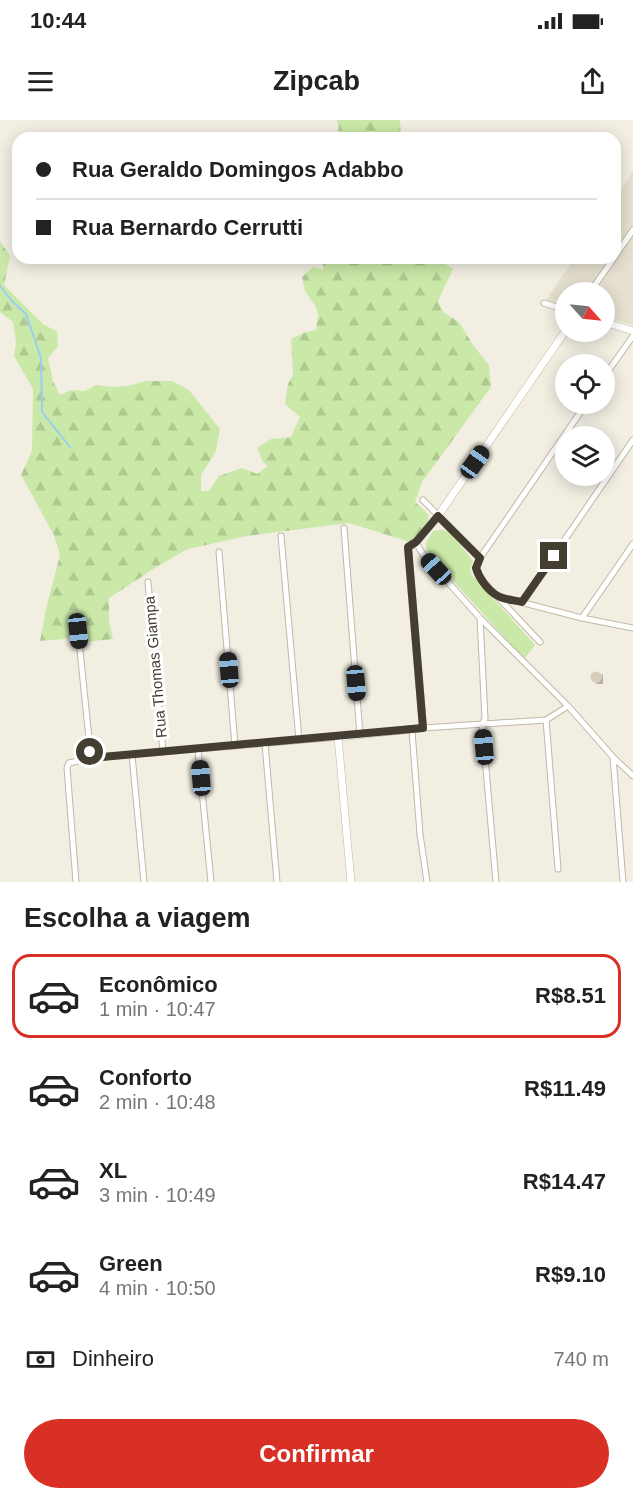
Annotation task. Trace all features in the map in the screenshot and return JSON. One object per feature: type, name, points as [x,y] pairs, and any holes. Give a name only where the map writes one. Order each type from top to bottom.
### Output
[{"type":"street","points":[[621,247],[633,230]]},
{"type":"street","points":[[597,282],[609,264]]},
{"type":"street","points":[[544,303],[555,306]]},
{"type":"street","points":[[615,326],[633,333],[615,360]]},
{"type":"street","points":[[423,728],[408,549],[438,516],[558,342]]},
{"type":"street","points":[[540,642],[497,596],[476,568],[480,558],[579,414]]},
{"type":"street","points":[[522,602],[633,440]]},
{"type":"street","points":[[423,500],[480,558]]},
{"type":"street","points":[[344,528],[360,735]]},
{"type":"street","points":[[281,536],[299,741]]},
{"type":"street","points":[[416,542],[422,553],[480,618],[568,706],[613,758],[633,776]]},
{"type":"street","points":[[582,618],[633,544]]},
{"type":"street","points":[[219,552],[236,746]]},
{"type":"street","name":"Rua Thomas Giampa","points":[[148,582],[163,752]]},
{"type":"street","points":[[497,596],[582,618],[633,628]]},
{"type":"street","points":[[480,618],[485,719],[482,724],[496,882]]},
{"type":"street","points":[[78,631],[91,758]]},
{"type":"street","points":[[76,882],[67,768],[72,762],[91,758],[412,731],[423,728],[546,720],[568,706]]},
{"type":"street","points":[[546,720],[558,869]]},
{"type":"street","points":[[412,731],[420,834],[427,882]]},
{"type":"street","points":[[338,737],[351,882]]},
{"type":"street","points":[[265,744],[277,882]]},
{"type":"street","points":[[198,750],[211,882]]},
{"type":"street","points":[[132,755],[144,882]]},
{"type":"street","points":[[613,758],[623,882]]},
{"type":"shaded area","points":[[633,171],[633,325],[615,320],[615,282],[558,282],[571,264],[621,264],[621,189]]},
{"type":"shaded area","points":[[555,287],[555,302],[546,300]]},
{"type":"green space","points":[[337,120],[400,120],[401,132],[338,132]]},
{"type":"green space","points":[[0,241],[10,256],[4,285],[44,325],[57,331],[58,346],[48,358],[53,381],[60,395],[71,390],[85,391],[96,385],[128,386],[146,381],[172,381],[189,390],[220,429],[216,451],[201,475],[201,491],[209,491],[219,476],[242,468],[257,474],[268,466],[263,462],[257,448],[271,439],[291,437],[300,417],[285,404],[288,384],[293,375],[291,339],[316,330],[318,315],[316,307],[305,291],[302,277],[313,267],[324,270],[322,264],[445,264],[453,269],[438,301],[443,312],[459,322],[489,365],[491,387],[422,482],[415,502],[429,515],[427,523],[417,537],[410,542],[349,523],[247,536],[188,549],[109,598],[109,621],[113,639],[84,642],[85,627],[81,624],[72,629],[75,638],[40,641],[60,555],[54,535],[21,475],[32,451],[33,389],[14,356],[16,342],[13,322],[0,312]]},
{"type":"green space","points":[[444,530],[452,534],[473,561],[470,570],[472,575],[535,645],[524,659],[426,551],[426,543],[433,531]]},
{"type":"building","points":[[596,672],[600,673],[600,681],[596,682],[592,681],[591,677],[592,673]]},
{"type":"waterway","points":[[0,286],[26,314],[41,358],[42,412],[70,447]]},
{"type":"route","points":[[90,752],[91,758],[412,731],[423,728],[408,547],[416,542],[438,516],[480,558],[476,568],[480,578],[497,596],[522,602],[554,556]]}]
